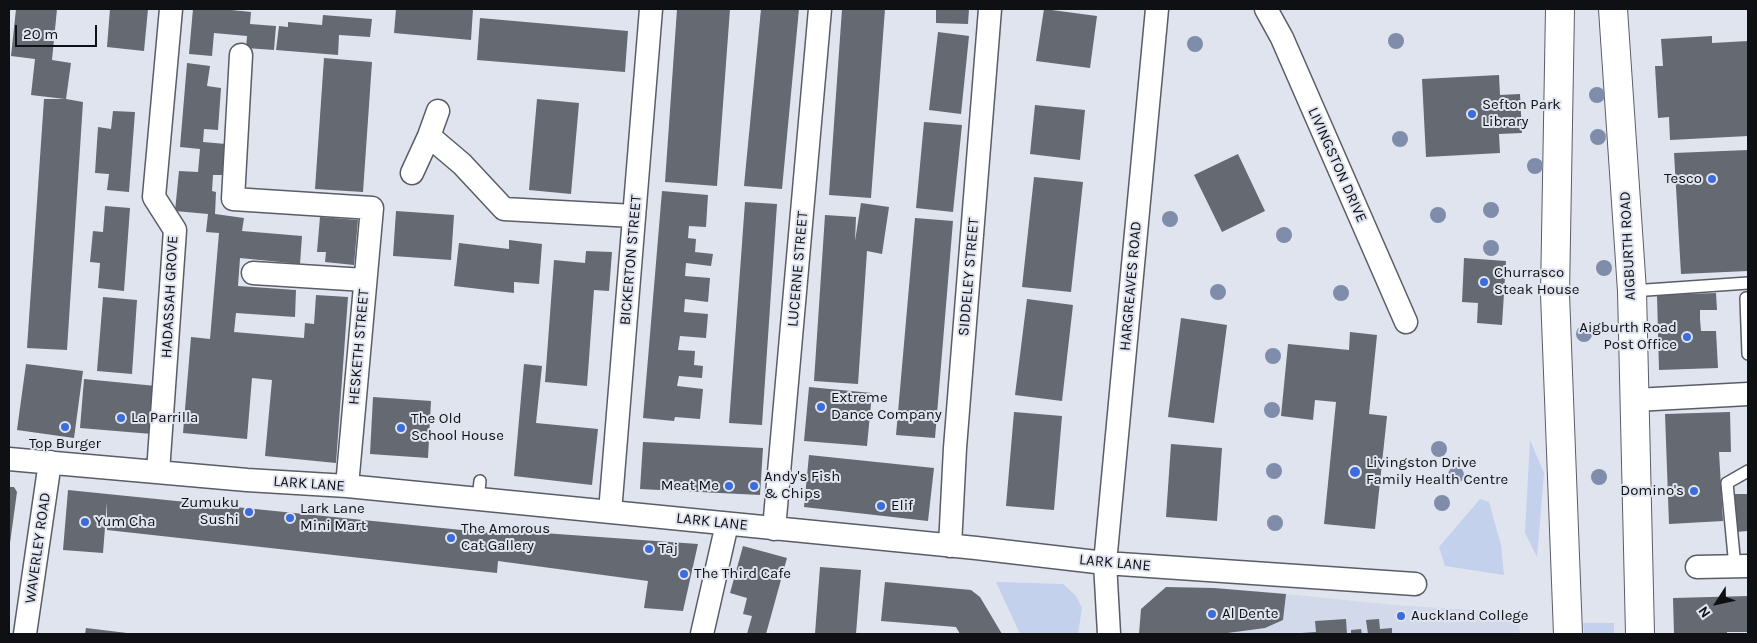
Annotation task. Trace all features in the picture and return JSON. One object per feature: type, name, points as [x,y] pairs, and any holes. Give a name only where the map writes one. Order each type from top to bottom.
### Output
[{"type":"highway","points":[[1560,9],[1555,294],[1568,634]]},
{"type":"highway","name":"AIGBURTH ROAD","points":[[1613,9],[1632,291],[1640,634]]},
{"type":"street","name":"HADASSAH GROVE","points":[[158,472],[175,230],[154,197],[171,9]]},
{"type":"street","name":"BICKERTON STREET","points":[[610,512],[651,9]]},
{"type":"street","name":"LUCERNE STREET","points":[[774,529],[820,9]]},
{"type":"street","name":"SIDDELEY STREET","points":[[950,546],[955,448],[990,9]]},
{"type":"street","name":"HARGREAVES ROAD","points":[[1108,634],[1105,563],[1157,9]]},
{"type":"street","name":"LIVINGSTON DRIVE","points":[[1266,9],[1282,38],[1406,322]]},
{"type":"street","name":"HESKETH STREET","points":[[241,55],[233,199],[372,208],[348,486]]},
{"type":"street","points":[[412,173],[438,111]]},
{"type":"street","points":[[429,136],[462,164],[504,209],[634,216]]},
{"type":"street","points":[[252,273],[365,280]]},
{"type":"street","points":[[1635,400],[1748,394]]},
{"type":"street","name":"LARK LANE","points":[[9,459],[247,480],[348,486],[479,490],[610,512],[1105,563],[1415,584]]},
{"type":"street","name":"WAVERLEY ROAD","points":[[25,634],[50,462]]},
{"type":"street","points":[[702,634],[727,524]]},
{"type":"street","points":[[1697,567],[1742,566]]},
{"type":"lane","points":[[1632,291],[1748,283]]},
{"type":"lane","points":[[1748,298],[1746,298],[1748,354]]},
{"type":"lane","points":[[1742,566],[1727,483],[1748,471]]},
{"type":"shaded area","points":[[1530,440],[1544,473],[1537,557],[1525,533]]},
{"type":"shaded area","points":[[1480,499],[1489,502],[1501,545],[1504,575],[1445,566],[1439,547]]},
{"type":"shaded area","points":[[996,582],[1063,584],[1076,596],[1082,608],[1078,634],[1020,634]]},
{"type":"shaded area","name":"Auckland College","points":[[1286,594],[1394,605],[1518,613],[1520,634],[1233,634],[1232,631]]},
{"type":"shaded area","points":[[1583,623],[1614,623],[1614,634],[1584,634]]},
{"type":"building","points":[[16,9],[57,9],[52,60],[71,63],[66,99],[83,102],[67,350],[27,348],[44,99],[65,99],[31,95],[35,59],[11,56]]},
{"type":"building","points":[[110,9],[148,9],[144,51],[107,47]]},
{"type":"building","points":[[193,9],[251,12],[250,24],[276,26],[274,50],[246,48],[247,36],[214,33],[212,56],[189,54]]},
{"type":"building","points":[[396,9],[473,9],[471,40],[394,33]]},
{"type":"building","points":[[677,9],[730,9],[717,186],[665,182]]},
{"type":"building","points":[[761,9],[799,9],[782,189],[744,186]]},
{"type":"building","points":[[842,9],[885,9],[871,198],[829,195]]},
{"type":"building","points":[[936,9],[969,9],[968,24],[936,23]]},
{"type":"building","points":[[1044,9],[1097,16],[1090,68],[1036,61]]},
{"type":"building","points":[[323,15],[372,19],[370,37],[339,35],[338,55],[276,50],[279,26],[288,27],[288,22],[322,25]]},
{"type":"building","points":[[480,18],[628,31],[625,72],[477,60]]},
{"type":"building","points":[[938,32],[969,36],[961,114],[929,110]]},
{"type":"building","points":[[1712,36],[1712,43],[1748,41],[1748,136],[1670,140],[1669,117],[1658,118],[1655,66],[1663,66],[1661,39]]},
{"type":"building","points":[[324,58],[372,62],[363,192],[315,189]]},
{"type":"building","points":[[187,63],[210,66],[207,86],[221,88],[218,130],[204,129],[203,142],[226,144],[223,175],[213,175],[212,191],[216,192],[215,214],[244,218],[242,231],[302,236],[300,264],[240,258],[238,286],[296,290],[295,317],[236,313],[234,332],[304,338],[305,323],[314,324],[316,295],[348,297],[336,463],[265,456],[272,380],[252,378],[247,439],[183,433],[191,337],[210,339],[219,233],[206,232],[208,214],[175,211],[179,171],[198,172],[200,149],[180,147]]},
{"type":"building","name":"Sefton Park Library","points":[[1499,75],[1500,95],[1520,94],[1522,133],[1499,134],[1500,153],[1426,157],[1422,79]]},
{"type":"building","points":[[537,99],[579,103],[571,194],[529,190]]},
{"type":"building","points":[[1035,105],[1085,110],[1080,160],[1030,154]]},
{"type":"building","points":[[113,111],[135,112],[129,192],[107,190],[109,174],[95,173],[98,127],[111,129]]},
{"type":"building","points":[[924,122],[962,125],[953,212],[916,208]]},
{"type":"building","points":[[1748,150],[1748,271],[1681,274],[1674,153]]},
{"type":"building","points":[[1238,154],[1265,211],[1222,232],[1194,175]]},
{"type":"building","points":[[1034,177],[1083,182],[1071,292],[1022,287]]},
{"type":"building","points":[[662,191],[708,195],[706,227],[689,226],[688,238],[696,239],[695,252],[713,254],[711,266],[686,263],[685,276],[710,278],[708,302],[685,299],[684,312],[708,314],[706,338],[680,336],[678,350],[695,351],[694,365],[703,366],[702,378],[679,376],[677,386],[703,389],[700,419],[675,417],[674,421],[643,418]]},
{"type":"building","points":[[745,202],[777,204],[762,425],[729,423]]},
{"type":"building","points":[[861,203],[889,207],[882,254],[867,251],[858,384],[814,381],[825,215],[856,217],[855,241]]},
{"type":"building","points":[[105,206],[130,208],[124,291],[98,288],[100,263],[90,262],[93,231],[103,232]]},
{"type":"building","points":[[396,211],[454,215],[451,260],[393,256]]},
{"type":"building","points":[[320,217],[358,220],[354,265],[325,262],[326,252],[317,252]]},
{"type":"building","points":[[915,218],[953,221],[935,438],[896,435]]},
{"type":"building","points":[[509,240],[542,244],[539,284],[514,282],[514,293],[454,286],[459,243],[509,249]]},
{"type":"building","points":[[586,251],[612,252],[609,291],[594,290],[587,386],[545,382],[554,260],[585,263]]},
{"type":"building","name":"Churrasco Steak House","points":[[1464,258],[1506,261],[1502,325],[1477,323],[1478,303],[1462,302]]},
{"type":"building","points":[[1716,293],[1717,310],[1700,310],[1700,319],[1701,331],[1716,331],[1718,368],[1659,370],[1657,295]]},
{"type":"building","points":[[103,297],[137,300],[132,374],[97,371]]},
{"type":"building","points":[[1027,299],[1073,305],[1062,401],[1015,395]]},
{"type":"building","points":[[1181,318],[1227,325],[1214,423],[1168,417]]},
{"type":"building","name":"Livingston Drive Family Health Centre","points":[[1350,332],[1377,335],[1369,414],[1387,416],[1375,529],[1324,524],[1336,402],[1315,400],[1313,420],[1281,416],[1288,344],[1349,350]]},
{"type":"building","points":[[26,364],[83,371],[74,438],[17,430]]},
{"type":"building","points":[[524,364],[542,366],[536,423],[598,429],[592,485],[514,476]]},
{"type":"building","points":[[84,379],[156,386],[152,434],[80,428]]},
{"type":"building","points":[[809,387],[872,393],[867,446],[804,441]]},
{"type":"building","name":"The Old School House","points":[[373,397],[431,401],[428,458],[370,454]]},
{"type":"building","points":[[1014,412],[1062,416],[1054,510],[1006,506]]},
{"type":"building","points":[[1730,412],[1731,452],[1719,452],[1723,521],[1669,524],[1665,414]]},
{"type":"building","points":[[643,442],[763,448],[760,495],[640,489]]},
{"type":"building","points":[[1171,444],[1222,448],[1217,521],[1166,517]]},
{"type":"building","points":[[809,455],[934,468],[928,521],[804,507]]},
{"type":"building","points":[[9,487],[14,487],[17,492],[10,543]]},
{"type":"building","points":[[68,490],[501,534],[501,530],[698,544],[683,611],[644,608],[648,581],[498,561],[497,573],[107,530],[107,502],[103,553],[63,550]]},
{"type":"building","points":[[1733,494],[1748,494],[1748,531],[1735,532]]},
{"type":"building","points":[[743,546],[787,558],[766,634],[747,634],[752,616],[743,614],[747,598],[730,593]]},
{"type":"building","points":[[820,567],[861,570],[856,634],[815,634]]},
{"type":"building","points":[[885,582],[971,590],[980,597],[1002,634],[960,634],[956,627],[881,621]]},
{"type":"building","name":"Al Dente","points":[[1166,587],[1214,588],[1286,594],[1283,620],[1265,628],[1220,634],[1139,634],[1141,609]]},
{"type":"building","points":[[1748,596],[1748,632],[1674,634],[1673,598]]},
{"type":"building","points":[[1346,619],[1347,634],[1301,634],[1316,632],[1315,621]]},
{"type":"building","points":[[1379,619],[1380,629],[1392,628],[1392,634],[1368,634],[1366,620]]},
{"type":"building","points":[[86,628],[127,633],[127,634],[85,634]]},
{"type":"building","points":[[1361,629],[1362,634],[1351,634],[1351,630]]},
{"type":"place","name":"Sefton Park Library","points":[[1472,114]]},
{"type":"place","name":"Tesco","points":[[1712,179]]},
{"type":"place","name":"Churrasco Steak House","points":[[1484,282]]},
{"type":"place","name":"Aigburth Road Post Office","points":[[1687,337]]},
{"type":"place","name":"Extreme Dance Company","points":[[821,407]]},
{"type":"place","name":"La Parrilla","points":[[121,418]]},
{"type":"place","name":"Top Burger","points":[[65,427]]},
{"type":"place","name":"The Old School House","points":[[401,428]]},
{"type":"place","name":"Livingston Drive Family Health Centre","points":[[1355,472]]},
{"type":"place","name":"Meat Me","points":[[729,486]]},
{"type":"place","name":"Andy's Fish & Chips","points":[[754,486]]},
{"type":"place","name":"Domino's","points":[[1694,491]]},
{"type":"place","name":"Elif","points":[[881,506]]},
{"type":"place","name":"Zumuku Sushi","points":[[249,512]]},
{"type":"place","name":"Lark Lane Mini Mart","points":[[290,518]]},
{"type":"place","name":"Yum Cha","points":[[85,522]]},
{"type":"place","name":"The Amorous Cat Gallery","points":[[451,538]]},
{"type":"place","name":"Taj","points":[[649,549]]},
{"type":"place","name":"The Third Cafe","points":[[684,574]]},
{"type":"place","name":"Al Dente","points":[[1212,614]]},
{"type":"place","name":"Auckland College","points":[[1401,616]]}]
